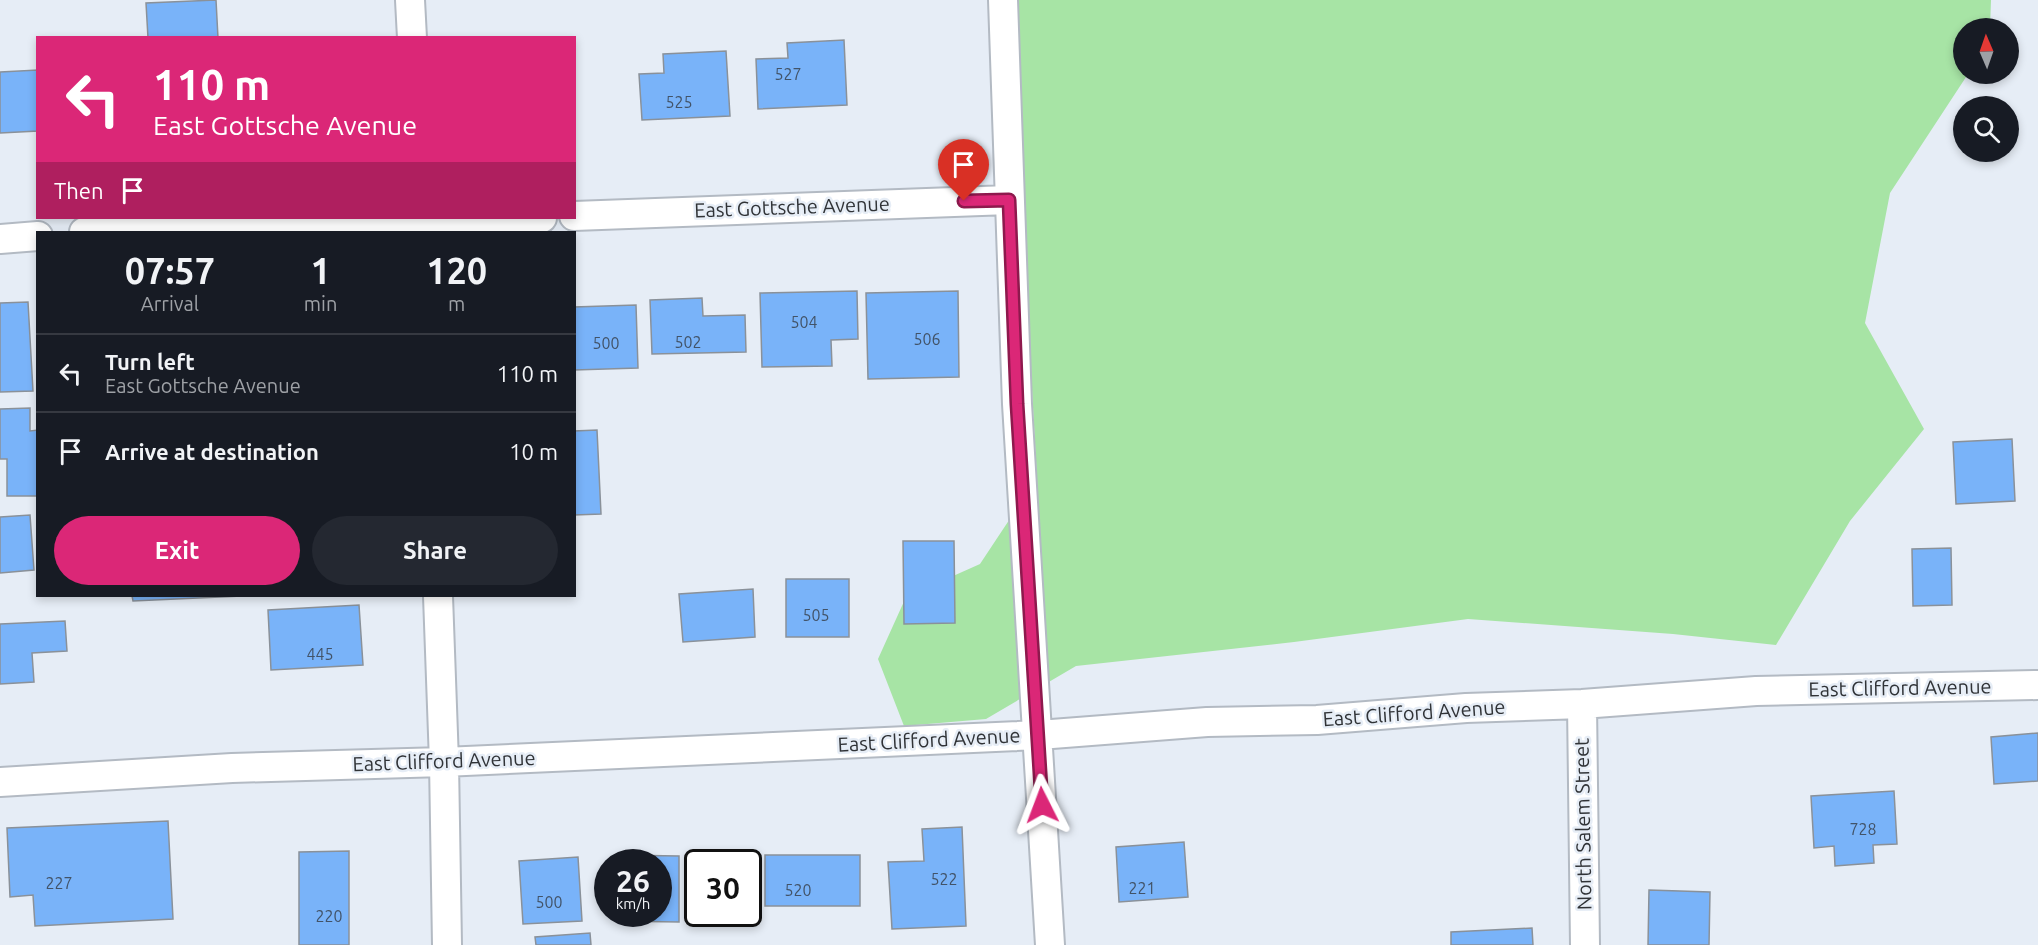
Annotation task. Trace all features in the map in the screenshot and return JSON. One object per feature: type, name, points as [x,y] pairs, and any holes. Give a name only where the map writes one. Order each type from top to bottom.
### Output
[{"type":"street","points":[[410,0],[412,36]]},
{"type":"street","points":[[1002,0],[1017,404],[1039,735],[1050,945]]},
{"type":"street","name":"East Gottsche Avenue","points":[[576,216],[1009,200]]},
{"type":"street","points":[[97,231],[420,224],[522,219]]},
{"type":"street","points":[[0,239],[36,236]]},
{"type":"street","points":[[438,597],[447,945]]},
{"type":"street","name":"East Clifford Avenue","points":[[0,782],[232,768],[444,762],[1039,735],[1207,722],[1317,720],[1466,708],[1582,704],[1756,691],[2038,685]]},
{"type":"street","name":"North Salem Street","points":[[1582,704],[1585,945]]},
{"type":"green space","points":[[1010,0],[1991,0],[1990,18],[1953,18],[1953,84],[1961,84],[1890,193],[1865,323],[1924,429],[1850,521],[1776,645],[1673,634],[1468,619],[1294,642],[1076,666],[986,719],[904,726],[878,659],[906,597],[980,564],[1037,478]]},
{"type":"building","points":[[216,0],[218,36],[148,36],[146,3]]},
{"type":"building","points":[[844,40],[847,105],[758,109],[756,59],[788,58],[787,43]]},
{"type":"building","points":[[726,51],[730,116],[642,120],[639,74],[664,73],[663,54]]},
{"type":"building","points":[[36,70],[36,131],[0,133],[0,72]]},
{"type":"building","points":[[857,291],[858,339],[831,340],[832,366],[762,367],[760,293]]},
{"type":"building","points":[[958,291],[959,377],[868,379],[866,293]]},
{"type":"building","points":[[702,298],[703,316],[745,315],[746,352],[652,354],[650,300]]},
{"type":"building","points":[[28,302],[33,391],[0,392],[0,303]]},
{"type":"building","points":[[636,305],[638,368],[576,370],[576,307]]},
{"type":"building","points":[[30,408],[30,431],[36,430],[36,496],[7,496],[7,459],[0,459],[0,409]]},
{"type":"building","points":[[597,430],[601,514],[576,515],[576,431]]},
{"type":"building","points":[[2012,439],[2015,501],[1956,504],[1953,442]]},
{"type":"building","points":[[30,515],[34,570],[0,573],[0,517]]},
{"type":"building","points":[[903,541],[954,541],[955,623],[904,624]]},
{"type":"building","points":[[1951,548],[1952,605],[1913,606],[1912,549]]},
{"type":"building","points":[[786,579],[849,579],[849,637],[786,637]]},
{"type":"building","points":[[753,589],[755,637],[683,642],[679,594]]},
{"type":"building","points":[[132,597],[220,597],[133,601]]},
{"type":"building","points":[[359,605],[363,665],[271,670],[268,610]]},
{"type":"building","points":[[65,621],[67,651],[32,653],[34,682],[0,684],[0,624]]},
{"type":"building","points":[[2038,733],[2038,781],[1994,784],[1991,737]]},
{"type":"building","points":[[1894,791],[1897,844],[1873,845],[1874,863],[1835,866],[1834,846],[1814,848],[1811,796]]},
{"type":"building","points":[[168,821],[173,919],[35,926],[33,895],[10,897],[7,828]]},
{"type":"building","points":[[962,827],[966,926],[892,929],[888,862],[924,861],[922,829]]},
{"type":"building","points":[[1184,842],[1188,897],[1119,902],[1116,847]]},
{"type":"building","points":[[349,851],[349,945],[299,945],[299,852]]},
{"type":"building","points":[[765,855],[860,855],[860,906],[765,906]]},
{"type":"building","points":[[672,856],[679,856],[679,922],[672,922]]},
{"type":"building","points":[[578,857],[582,921],[523,924],[519,861]]},
{"type":"building","points":[[1649,890],[1710,892],[1709,945],[1648,945]]},
{"type":"building","points":[[1532,928],[1533,945],[1451,945],[1451,932]]},
{"type":"building","points":[[590,933],[591,945],[536,945],[535,937]]},
{"type":"route","points":[[964,201],[1009,200],[1017,404],[1042,805]]}]
